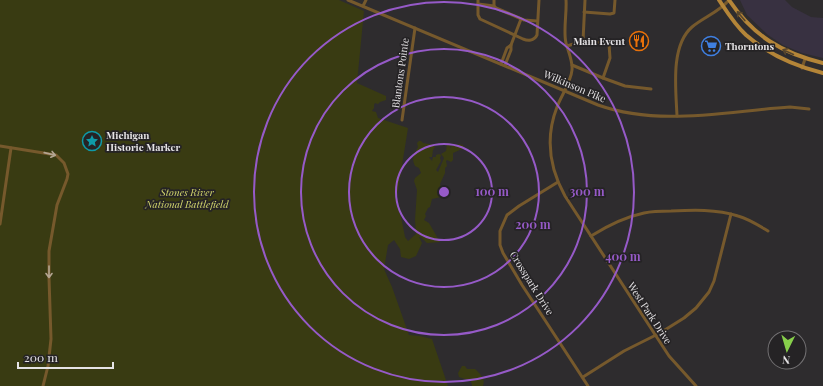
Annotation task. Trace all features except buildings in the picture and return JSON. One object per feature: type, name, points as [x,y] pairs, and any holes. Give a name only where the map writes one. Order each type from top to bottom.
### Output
[{"type":"main road","points":[[719,0],[745,34],[761,47],[802,68],[823,73]]},
{"type":"main road","points":[[729,0],[748,25],[764,39],[804,59],[823,63]]},
{"type":"street","name":"Wilkinson Pike","points":[[348,0],[615,111],[658,116],[677,116],[790,107],[810,109]]},
{"type":"street","points":[[364,6],[366,0]]},
{"type":"street","points":[[494,0],[494,6]]},
{"type":"street","points":[[537,21],[521,19],[494,6],[478,2],[478,15],[480,19],[526,40],[530,40],[534,39],[537,35],[539,0]]},
{"type":"street","points":[[566,0],[565,41],[572,65],[624,86],[651,89]]},
{"type":"street","points":[[583,41],[585,0]]},
{"type":"street","points":[[584,12],[614,13],[615,0]]},
{"type":"street","points":[[677,116],[676,67],[681,45],[691,28],[723,6],[729,0]]},
{"type":"street","points":[[505,66],[521,19]]},
{"type":"street","name":"Blantons Pointe","points":[[402,120],[415,28]]},
{"type":"street","points":[[566,46],[583,41],[609,44],[610,58],[603,78]]},
{"type":"street","points":[[501,64],[507,48],[511,45]]},
{"type":"street","points":[[802,68],[804,59]]},
{"type":"street","name":"West Park Drive","points":[[572,65],[572,70],[557,107],[550,136],[551,159],[558,182],[655,336],[674,362],[696,386]]},
{"type":"street","points":[[0,146],[56,155],[64,162],[68,174],[57,205],[49,250],[52,339],[43,386]]},
{"type":"street","points":[[0,224],[11,148]]},
{"type":"street","name":"Crosspark Drive","points":[[558,182],[522,204],[507,216],[501,228],[500,240],[503,254],[588,386]]},
{"type":"street","points":[[591,236],[620,220],[645,213],[704,210],[731,214],[752,222],[768,231]]},
{"type":"street","points":[[583,377],[624,351],[655,336],[684,318],[696,308],[708,292],[718,270],[731,214]]},
{"type":"shaded area","points":[[740,0],[785,0],[792,7],[811,17],[823,18],[823,58],[802,53],[783,45],[768,35],[747,15]]},
{"type":"green space","name":"Stones River National Battlefield","points":[[0,0],[339,0],[364,11],[357,83],[386,96],[386,100],[378,104],[375,103],[374,105],[372,111],[376,112],[378,118],[408,128],[396,203],[401,217],[405,237],[408,241],[416,234],[415,220],[417,190],[414,181],[415,178],[421,173],[413,161],[414,154],[418,147],[417,143],[421,141],[423,143],[434,145],[435,147],[432,157],[429,157],[432,161],[433,157],[436,157],[436,155],[441,155],[441,161],[436,170],[438,172],[444,158],[441,154],[446,151],[447,143],[451,144],[450,148],[453,145],[456,146],[459,144],[463,145],[464,148],[453,153],[453,160],[451,162],[446,161],[447,166],[440,184],[443,192],[441,197],[432,199],[430,207],[425,214],[426,216],[424,220],[429,223],[440,242],[427,243],[419,237],[422,243],[416,256],[409,259],[401,257],[400,249],[394,240],[388,245],[384,269],[409,335],[432,339],[448,386],[0,386]]},
{"type":"green space","points":[[462,366],[465,366],[467,369],[475,369],[481,374],[484,381],[483,386],[472,386],[471,381],[459,377],[458,373]]},
{"type":"place","name":"Main Event","points":[[639,41]]},
{"type":"place","name":"Thorntons","points":[[711,46]]},
{"type":"place","name":"Michigan Historic Marker","points":[[92,141]]}]
